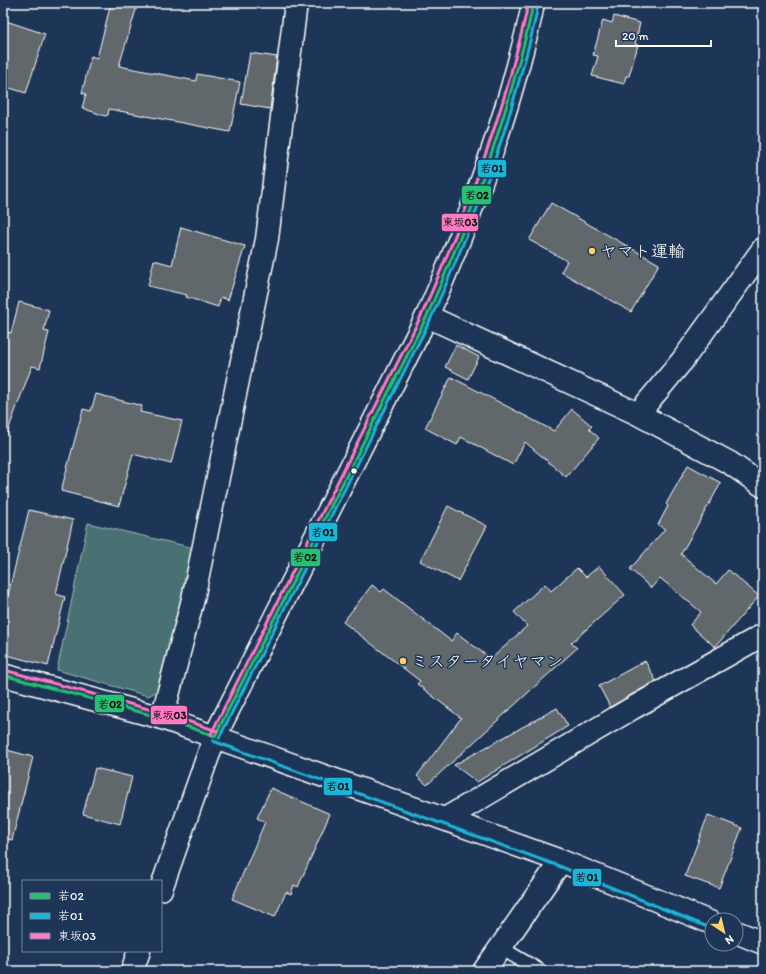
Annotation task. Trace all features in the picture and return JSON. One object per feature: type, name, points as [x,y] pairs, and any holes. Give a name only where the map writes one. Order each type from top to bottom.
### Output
[{"type":"street","points":[[162,718],[192,599],[267,239],[296,3]]},
{"type":"street","points":[[162,886],[215,736],[426,316],[458,246],[485,176],[508,101],[533,3]]},
{"type":"street","points":[[638,414],[682,362],[763,249]]},
{"type":"street","points":[[426,316],[638,414],[730,463],[763,486]]},
{"type":"street","points":[[445,819],[631,709],[763,635]]},
{"type":"street","points":[[3,675],[162,718],[215,736],[561,861],[704,919]]},
{"type":"street","points":[[484,971],[561,861]]},
{"type":"street","points":[[744,936],[763,944]]},
{"type":"street","points":[[132,971],[139,952]]},
{"type":"lane","points":[[501,948],[540,971]]},
{"type":"green space","points":[[88,523],[194,548],[184,597],[156,692],[148,696],[57,670]]},
{"type":"building","points":[[111,3],[138,3],[119,66],[196,81],[197,74],[240,82],[230,132],[109,109],[108,115],[105,116],[82,108],[86,94],[82,93],[91,56],[97,58]]},
{"type":"building","points":[[614,16],[640,23],[635,44],[638,45],[629,76],[626,76],[624,84],[592,76],[598,56],[593,55],[603,20],[612,23]]},
{"type":"building","points":[[3,20],[45,34],[26,93],[3,86]]},
{"type":"building","points":[[250,53],[277,57],[270,109],[241,104]]},
{"type":"building","name":"ヤマト運輸","points":[[551,203],[659,264],[631,312],[561,272],[567,261],[529,240]]},
{"type":"building","points":[[181,227],[245,246],[228,300],[221,297],[218,307],[186,297],[187,295],[148,286],[154,260],[172,265]]},
{"type":"building","points":[[19,302],[49,310],[44,331],[49,332],[40,368],[32,366],[6,436],[3,435],[3,331],[11,333]]},
{"type":"building","points":[[456,345],[479,357],[468,379],[445,367]]},
{"type":"building","points":[[451,377],[554,431],[572,409],[592,426],[589,429],[599,438],[566,477],[525,442],[513,465],[461,437],[457,445],[425,428]]},
{"type":"building","points":[[96,394],[142,406],[140,412],[182,421],[171,464],[133,454],[119,506],[61,491],[83,409],[91,411]]},
{"type":"building","points":[[688,465],[721,483],[681,554],[716,584],[728,570],[759,596],[715,647],[690,625],[701,612],[660,578],[651,588],[630,569],[665,529],[658,525],[668,506],[666,504]]},
{"type":"building","points":[[448,506],[487,526],[458,581],[420,561]]},
{"type":"building","points":[[29,510],[73,520],[56,594],[65,597],[48,666],[3,654],[3,615]]},
{"type":"building","points":[[599,566],[625,595],[571,643],[577,648],[427,785],[417,776],[461,718],[417,684],[420,681],[343,622],[372,585],[381,592],[384,589],[451,641],[457,633],[491,659],[527,626],[514,612],[545,584],[551,591],[577,568],[586,577]]},
{"type":"building","points":[[645,661],[656,681],[610,707],[599,686]]},
{"type":"building","points":[[557,708],[568,726],[477,782],[454,765]]},
{"type":"building","points":[[3,749],[33,757],[12,840],[3,838]]},
{"type":"building","points":[[95,768],[132,777],[120,824],[83,814]]},
{"type":"building","points":[[271,788],[330,814],[298,887],[294,885],[291,894],[286,892],[275,917],[232,899],[265,822],[257,818]]},
{"type":"building","points":[[708,815],[742,828],[719,888],[685,876]]},
{"type":"transit line","name":"東坂03","points":[[211,734],[422,314],[435,285],[459,227],[501,107],[522,31],[528,3]]},
{"type":"transit line","name":"若02","points":[[215,736],[427,316],[440,287],[464,229],[496,140],[525,42],[533,3]]},
{"type":"transit line","name":"若01","points":[[219,738],[431,318],[444,289],[480,201],[501,141],[530,42],[538,4]]},
{"type":"transit line","name":"東坂03","points":[[4,670],[163,713],[217,731]]},
{"type":"transit line","name":"若02","points":[[3,675],[162,718],[215,736]]},
{"type":"transit line","name":"若01","points":[[213,741],[559,866],[704,926]]},
{"type":"place","name":"ヤマト運輸","points":[[592,251]]},
{"type":"place","name":"ミスタータイヤマン","points":[[403,661]]}]
